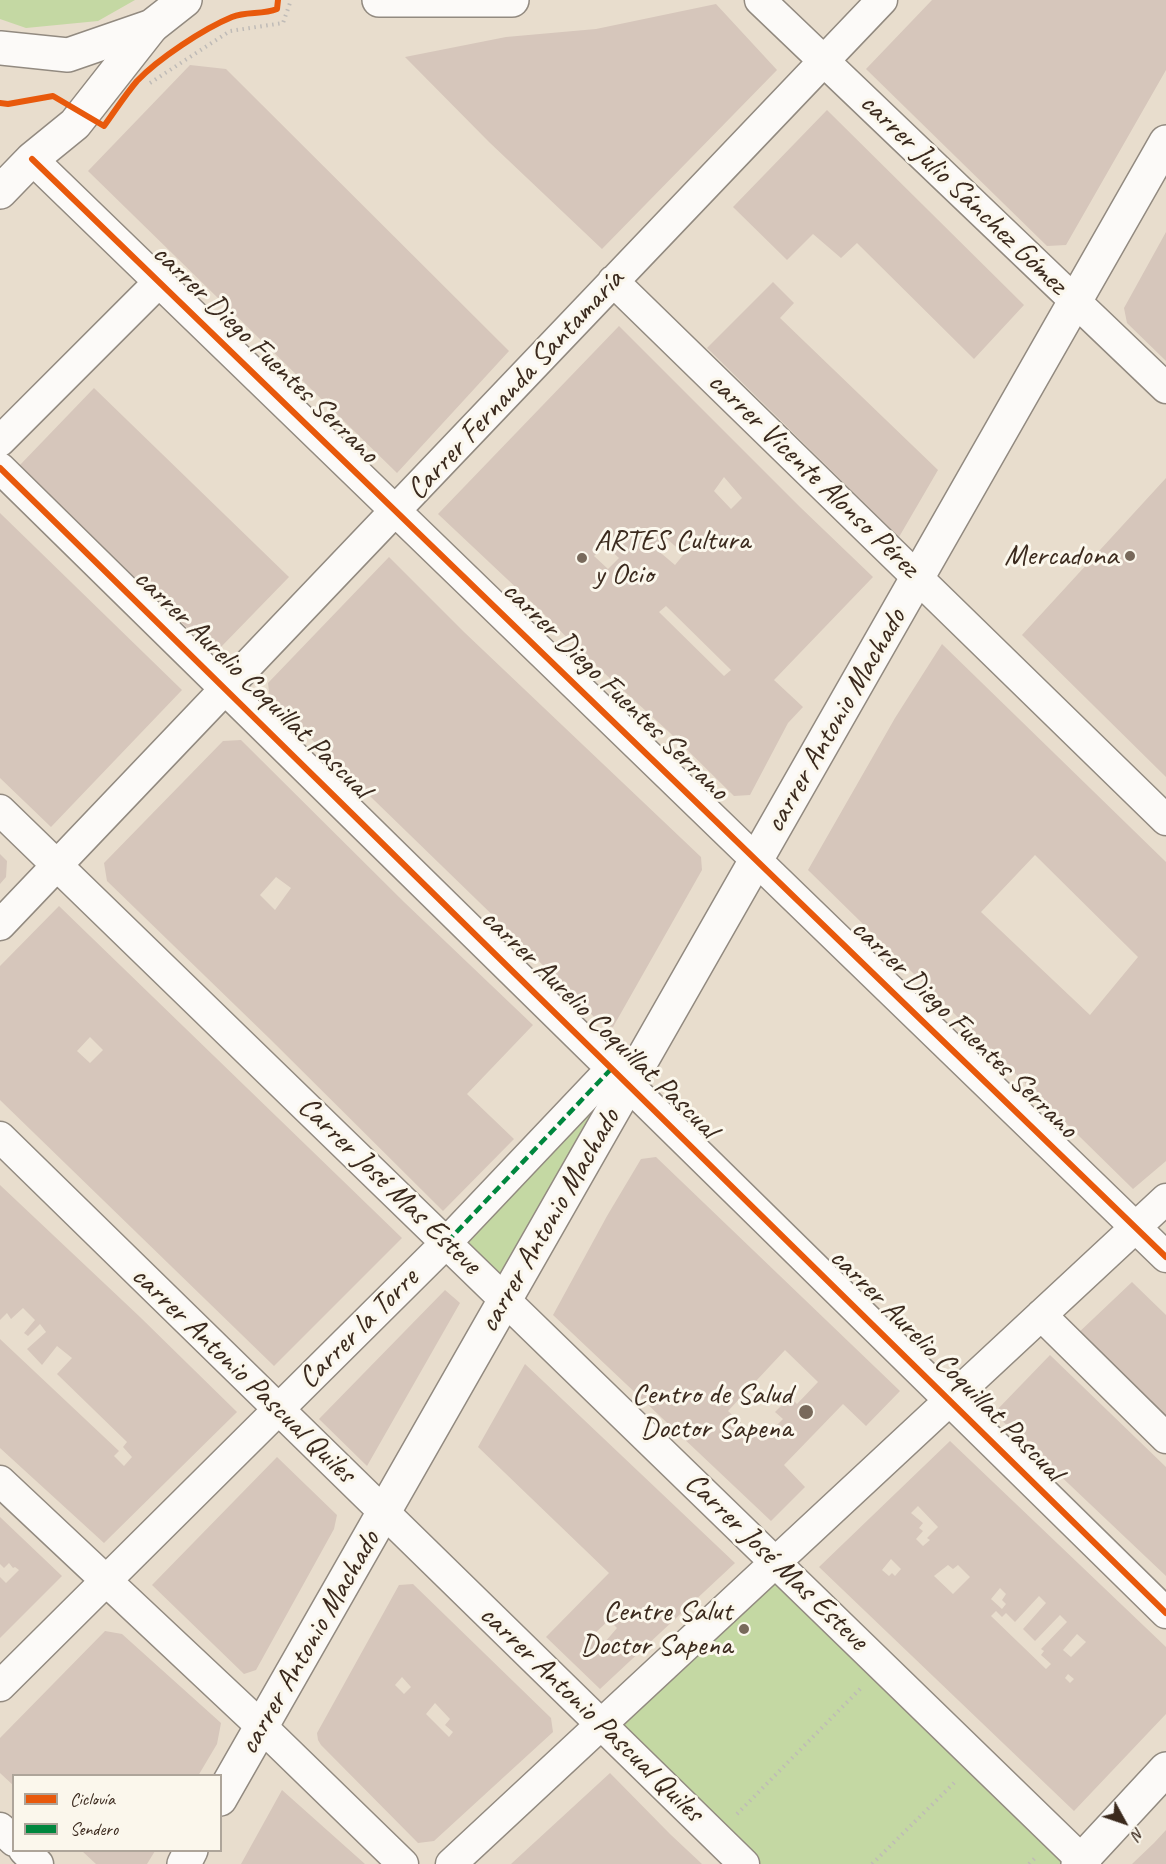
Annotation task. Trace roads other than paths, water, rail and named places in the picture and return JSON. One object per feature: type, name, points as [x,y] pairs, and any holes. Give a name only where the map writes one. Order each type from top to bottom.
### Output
[{"type":"main road","points":[[0,192],[32,159],[75,124],[152,26],[185,0]]},
{"type":"main road","points":[[379,0],[512,0]]},
{"type":"main road","points":[[0,48],[68,55],[152,26]]},
{"type":"main road","name":"carrer Antonio Machado","points":[[222,1796],[584,1162],[620,1076],[757,859],[1166,142]]},
{"type":"main road","points":[[1082,1863],[1166,1769]]},
{"type":"street","name":"carrer Julio Sánchez Gómez","points":[[760,0],[1166,388]]},
{"type":"street","name":"Carrer Fernanda Santamaría","points":[[0,925],[882,0]]},
{"type":"street","name":"carrer Diego Fuentes Serrano","points":[[32,159],[1166,1257]]},
{"type":"street","name":"carrer Vicente Alonso Pérez","points":[[614,281],[1166,820]]},
{"type":"street","points":[[0,441],[159,282]]},
{"type":"street","name":"carrer Aurelio Coquillat Pascual","points":[[0,468],[1166,1613]]},
{"type":"street","name":"Carrer José Mas Esteve","points":[[0,810],[506,1299],[1082,1863]]},
{"type":"street","name":"Carrer la Torre","points":[[0,1686],[447,1242],[620,1076]]},
{"type":"street","name":"carrer Antonio Pascual Quiles","points":[[0,1137],[744,1864]]},
{"type":"street","points":[[451,1864],[1166,1198]]},
{"type":"street","points":[[1041,1315],[1166,1438]]},
{"type":"street","points":[[0,1481],[262,1727],[403,1864]]},
{"type":"street","points":[[0,1828],[12,1839]]},
{"type":"street","points":[[25,1852],[38,1864]]},
{"type":"place","name":"Mercadona","points":[[1130,556]]},
{"type":"place","name":"ARTES Cultura y Ocio","points":[[582,558]]},
{"type":"place","name":"Centro de Salud Doctor Sapena","points":[[806,1412]]},
{"type":"place","name":"Centre Salut Doctor Sapena","points":[[744,1629]]}]
